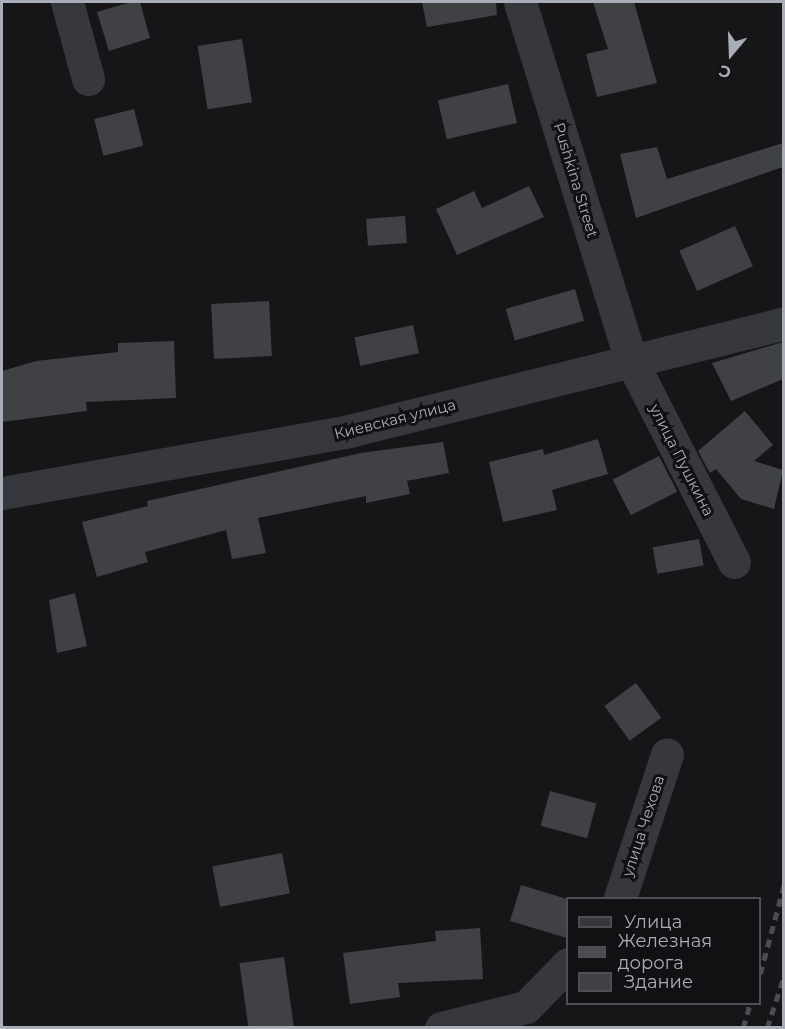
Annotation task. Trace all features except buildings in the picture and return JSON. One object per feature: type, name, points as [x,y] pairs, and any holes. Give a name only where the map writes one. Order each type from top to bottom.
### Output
[{"type":"street","points":[[67,2],[88,79]]},
{"type":"street","name":"Pushkina Street","points":[[520,2],[630,358]]},
{"type":"street","name":"Киевская улица","points":[[2,493],[349,431],[630,358],[783,323]]},
{"type":"street","name":"улица Пушкина","points":[[630,358],[734,562]]},
{"type":"street","name":"улица Чехова","points":[[620,897],[667,754]]},
{"type":"street","points":[[441,1028],[526,1007],[566,965]]},
{"type":"railway","points":[[761,970],[784,885]]},
{"type":"railway","points":[[767,1028],[784,976]]},
{"type":"railway","points":[[743,1028],[750,1005]]}]
